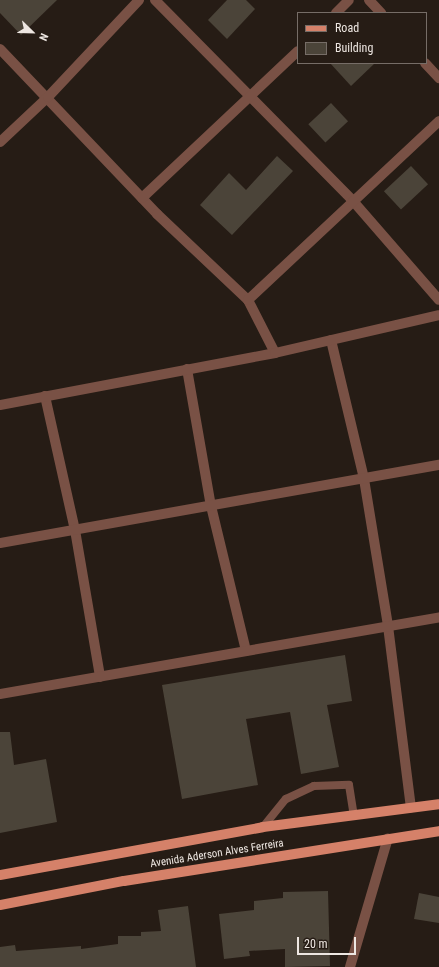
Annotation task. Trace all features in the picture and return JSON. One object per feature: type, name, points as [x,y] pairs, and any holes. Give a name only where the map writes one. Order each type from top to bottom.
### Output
[{"type":"main road","name":"Avenida Aderson Alves Ferreira","points":[[0,875],[263,827],[439,804]]},
{"type":"main road","name":"Avenida Aderson Alves Ferreira","points":[[0,905],[124,882],[388,838],[439,831]]},
{"type":"street","points":[[0,142],[48,97],[139,0]]},
{"type":"street","points":[[155,0],[353,201],[439,300]]},
{"type":"street","points":[[337,12],[349,0]]},
{"type":"street","points":[[369,0],[380,12]]},
{"type":"street","points":[[0,49],[48,97],[142,198],[248,300],[275,353]]},
{"type":"street","points":[[142,198],[251,98],[297,52]]},
{"type":"street","points":[[426,64],[439,78]]},
{"type":"street","points":[[248,300],[439,121]]},
{"type":"street","points":[[0,405],[275,353],[439,315]]},
{"type":"street","points":[[331,340],[364,479],[388,626],[411,808]]},
{"type":"street","points":[[187,369],[211,506],[246,650]]},
{"type":"street","points":[[45,396],[75,530],[100,677]]},
{"type":"street","points":[[0,543],[439,465]]},
{"type":"street","points":[[0,694],[439,617]]},
{"type":"street","points":[[350,967],[388,838]]},
{"type":"lane","points":[[263,827],[286,799],[314,786],[349,786],[354,815]]},
{"type":"building","points":[[0,0],[57,0],[21,35],[0,13]]},
{"type":"building","points":[[227,0],[246,0],[255,9],[227,39],[208,20]]},
{"type":"building","points":[[331,64],[374,64],[351,86]]},
{"type":"building","points":[[331,103],[348,121],[325,142],[308,124]]},
{"type":"building","points":[[277,156],[293,171],[232,235],[200,205],[229,173],[246,190]]},
{"type":"building","points":[[411,166],[428,184],[401,210],[384,191]]},
{"type":"building","points":[[345,655],[352,701],[327,705],[339,767],[301,774],[290,712],[246,719],[258,785],[182,799],[162,685]]},
{"type":"building","points":[[0,732],[10,732],[14,765],[46,759],[57,822],[0,833]]},
{"type":"building","points":[[328,891],[330,966],[285,967],[285,949],[249,951],[250,956],[224,959],[219,914],[254,910],[254,901],[283,898],[283,892]]},
{"type":"building","points":[[419,893],[439,897],[439,923],[414,919]]},
{"type":"building","points":[[188,906],[196,967],[0,967],[0,947],[15,945],[16,951],[81,946],[81,949],[118,944],[118,936],[141,936],[141,932],[161,931],[158,910]]}]
